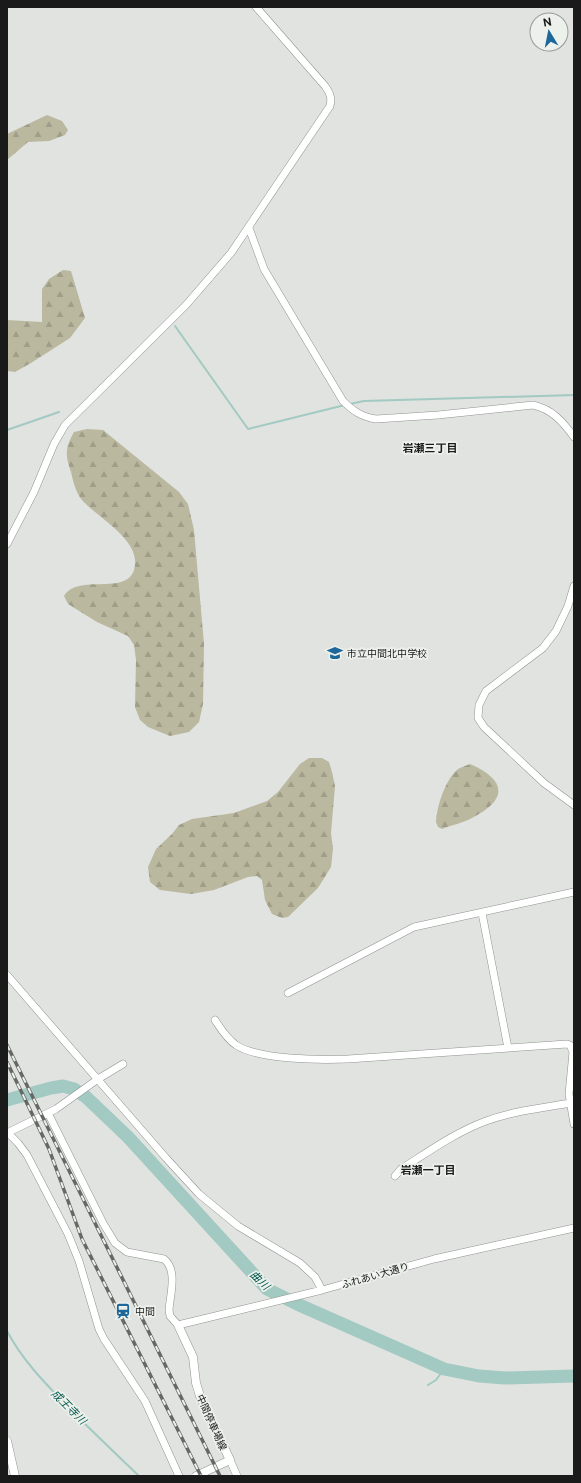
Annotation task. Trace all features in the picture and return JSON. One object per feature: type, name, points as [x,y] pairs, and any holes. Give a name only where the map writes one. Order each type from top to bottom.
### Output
[{"type":"main road","name":"中間停車場線","points":[[178,1325],[192,1357],[196,1383],[200,1396],[230,1460],[196,1476]]},
{"type":"main road","points":[[7,1441],[15,1476]]},
{"type":"street","points":[[7,544],[34,492],[54,444],[65,425],[186,305],[231,253],[330,106],[330,93],[325,86],[256,7]]},
{"type":"street","points":[[249,228],[264,269],[343,401],[355,412],[367,418],[376,419],[438,415],[533,405],[551,411],[574,437]]},
{"type":"street","points":[[574,586],[568,606],[556,632],[543,648],[486,691],[479,705],[478,718],[484,727],[544,783],[574,805]]},
{"type":"street","points":[[288,993],[414,927],[574,892]]},
{"type":"street","points":[[482,913],[508,1048]]},
{"type":"street","points":[[7,974],[199,1194],[238,1226],[300,1263],[315,1277],[322,1290]]},
{"type":"street","points":[[215,1020],[224,1035],[246,1050],[305,1059],[348,1059],[563,1043],[570,1045],[573,1052],[569,1094],[574,1124]]},
{"type":"street","points":[[124,1064],[98,1079],[56,1109],[8,1132],[27,1155],[68,1234],[79,1261],[99,1329],[145,1401],[179,1476]]},
{"type":"street","points":[[395,1176],[401,1169],[457,1135],[486,1121],[524,1110],[570,1103]]},
{"type":"street","points":[[48,1113],[100,1217],[115,1243],[127,1252],[164,1260],[169,1263],[172,1275],[169,1310],[170,1316],[178,1325]]},
{"type":"street","name":"ふれあい大通り","points":[[178,1325],[322,1290],[434,1259],[574,1228]]},
{"type":"street","points":[[230,1460],[237,1476]]},
{"type":"green space","points":[[47,115],[62,121],[68,130],[65,135],[49,141],[28,142],[7,160],[7,134]]},
{"type":"green space","points":[[63,270],[71,271],[85,318],[70,338],[15,372],[7,371],[7,320],[42,322],[42,289],[49,279]]},
{"type":"green space","points":[[87,429],[103,430],[179,492],[188,504],[194,530],[204,644],[203,704],[199,722],[189,732],[170,736],[148,727],[140,720],[135,707],[136,660],[134,645],[128,636],[97,622],[68,604],[64,596],[71,589],[80,586],[122,582],[129,578],[134,570],[135,559],[126,540],[118,531],[82,500],[75,487],[67,456],[68,447],[74,432]]},
{"type":"green space","points":[[309,758],[322,758],[329,762],[335,786],[331,833],[333,849],[331,867],[318,888],[288,917],[282,918],[272,914],[265,900],[262,880],[257,876],[248,877],[214,890],[191,894],[160,890],[150,882],[148,867],[156,849],[179,825],[192,819],[234,813],[267,801],[278,792],[300,764]]},
{"type":"green space","points":[[470,764],[482,770],[496,783],[498,790],[497,797],[484,811],[472,818],[442,829],[438,827],[436,822],[442,794],[453,774],[458,769]]},
{"type":"waterway","points":[[175,326],[248,429],[345,405]]},
{"type":"waterway","points":[[350,404],[364,401],[574,395]]},
{"type":"waterway","points":[[7,430],[59,412]]},
{"type":"waterway","name":"曲川","points":[[7,1100],[63,1086],[74,1089],[86,1097],[128,1137],[267,1289],[297,1304],[444,1369],[479,1376],[505,1378],[574,1376]]},
{"type":"waterway","name":"成王寺川","points":[[7,1331],[21,1354],[46,1383],[81,1420],[139,1476]]},
{"type":"waterway","points":[[428,1385],[436,1380],[444,1369]]},
{"type":"railway","points":[[7,1045],[220,1476]]},
{"type":"railway","points":[[7,1062],[49,1149],[82,1239],[201,1476]]},
{"type":"place","name":"市立中間北中学校","points":[[335,653]]},
{"type":"place","name":"中間","points":[[123,1311]]},
{"type":"district","name":"岩瀬三丁目","points":[[430,448]]},
{"type":"district","name":"岩瀬一丁目","points":[[428,1170]]}]
